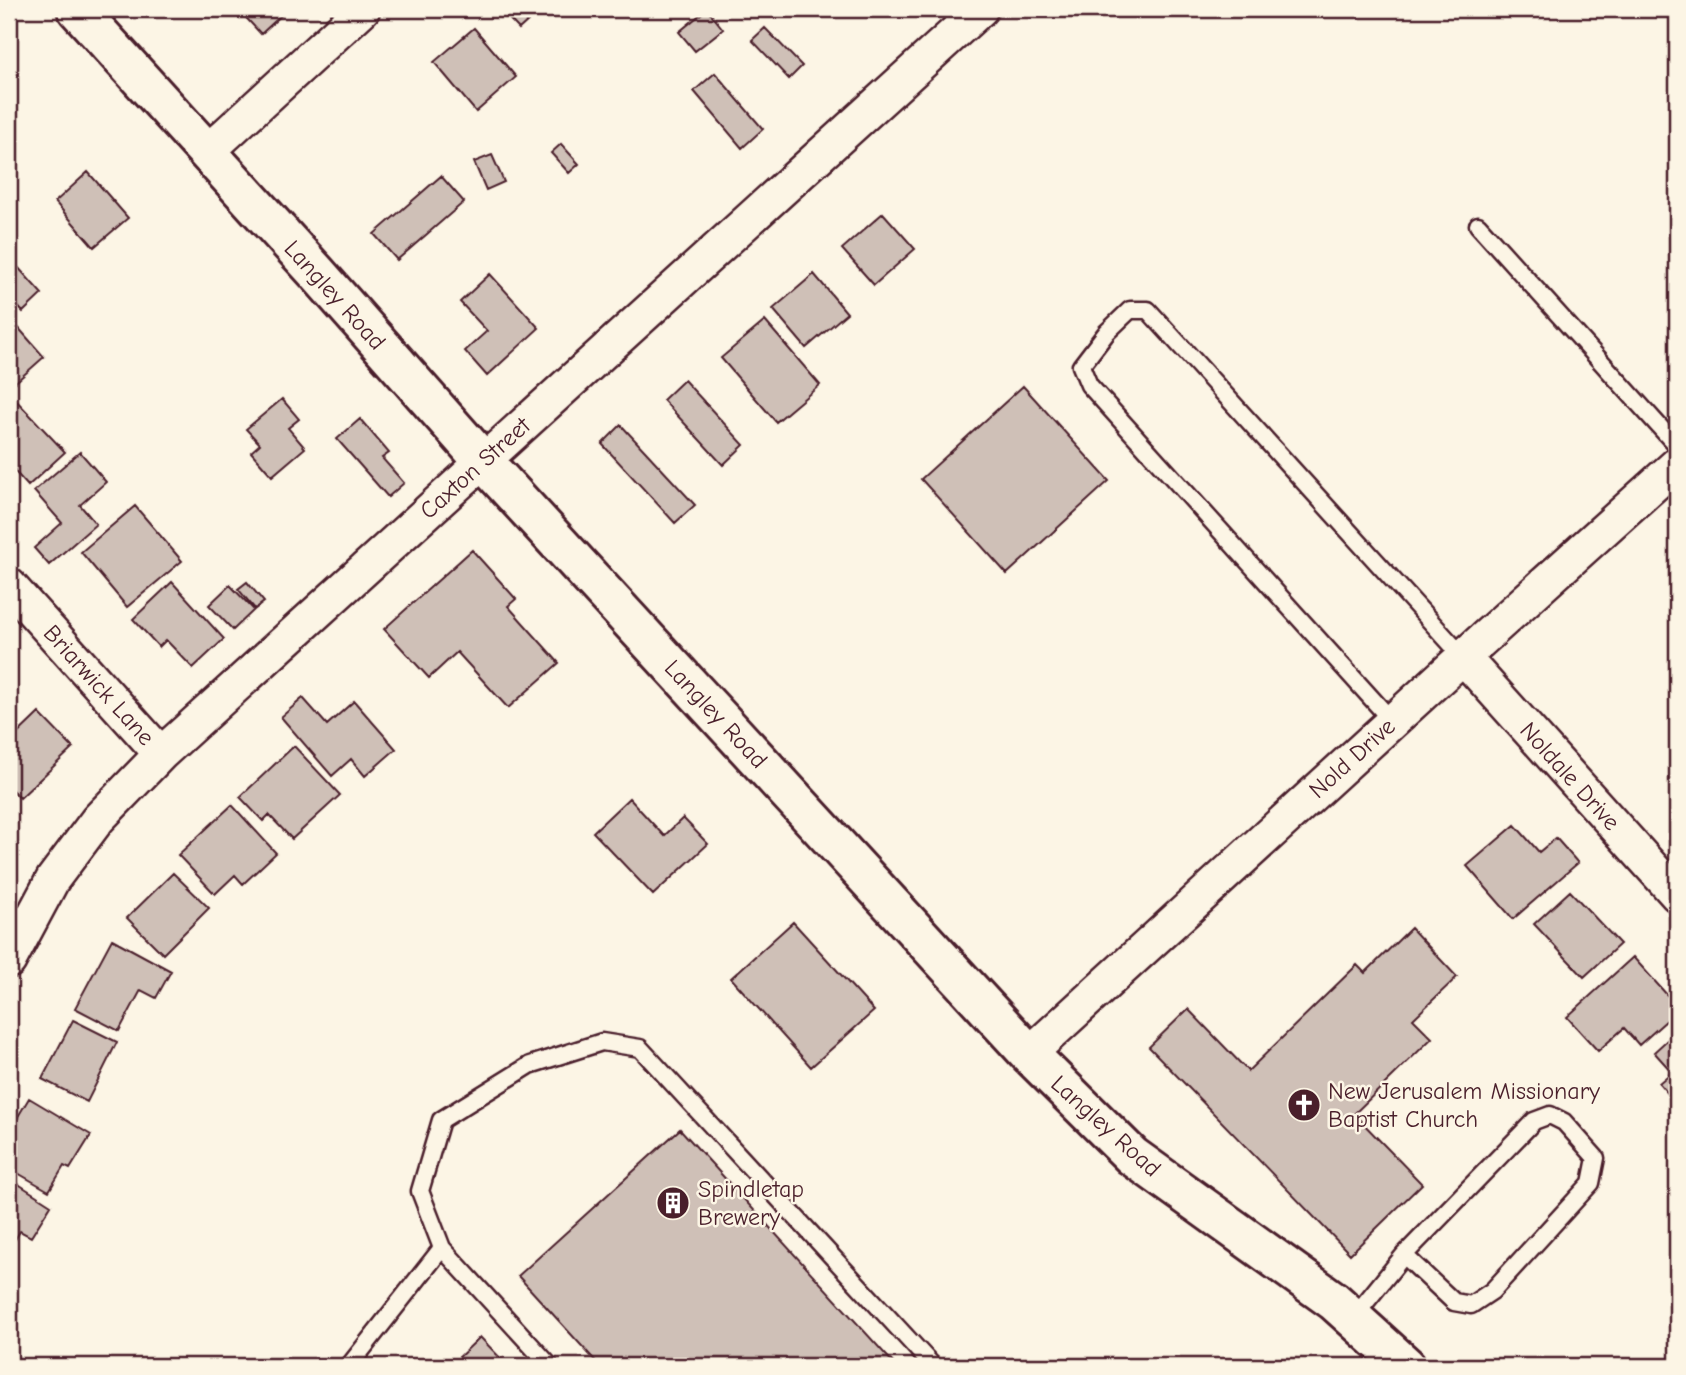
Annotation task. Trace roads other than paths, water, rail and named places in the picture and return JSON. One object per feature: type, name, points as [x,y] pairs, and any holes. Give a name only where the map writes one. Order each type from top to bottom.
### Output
[{"type":"street","name":"Langley Road","points":[[77,9],[483,461],[1029,1054],[1132,1156],[1334,1301],[1406,1366]]},
{"type":"street","points":[[206,152],[363,9]]},
{"type":"street","name":"Caxton Street","points":[[9,961],[53,879],[97,819],[162,754],[981,9]]},
{"type":"street","name":"Nold Drive","points":[[1029,1054],[1677,464]]},
{"type":"street","name":"Briarwick Lane","points":[[9,585],[162,754]]},
{"type":"street","name":"Noldale Drive","points":[[1463,657],[1677,895]]},
{"type":"lane","points":[[1478,225],[1677,446]]},
{"type":"lane","points":[[1392,721],[1089,385],[1082,366],[1107,332],[1130,310],[1148,310],[1463,657]]},
{"type":"lane","points":[[550,1366],[442,1248],[420,1191],[441,1120],[530,1065],[602,1042],[640,1048],[933,1366]]},
{"type":"lane","points":[[1353,1318],[1404,1255],[1534,1121],[1550,1115],[1564,1122],[1596,1158],[1591,1183],[1492,1291],[1471,1305],[1454,1302],[1404,1255]]},
{"type":"lane","points":[[349,1366],[442,1248]]},
{"type":"place","name":"New Jerusalem Missionary Baptist Church","points":[[1304,1105]]},
{"type":"place","name":"Spindletap Brewery","points":[[673,1203]]}]
